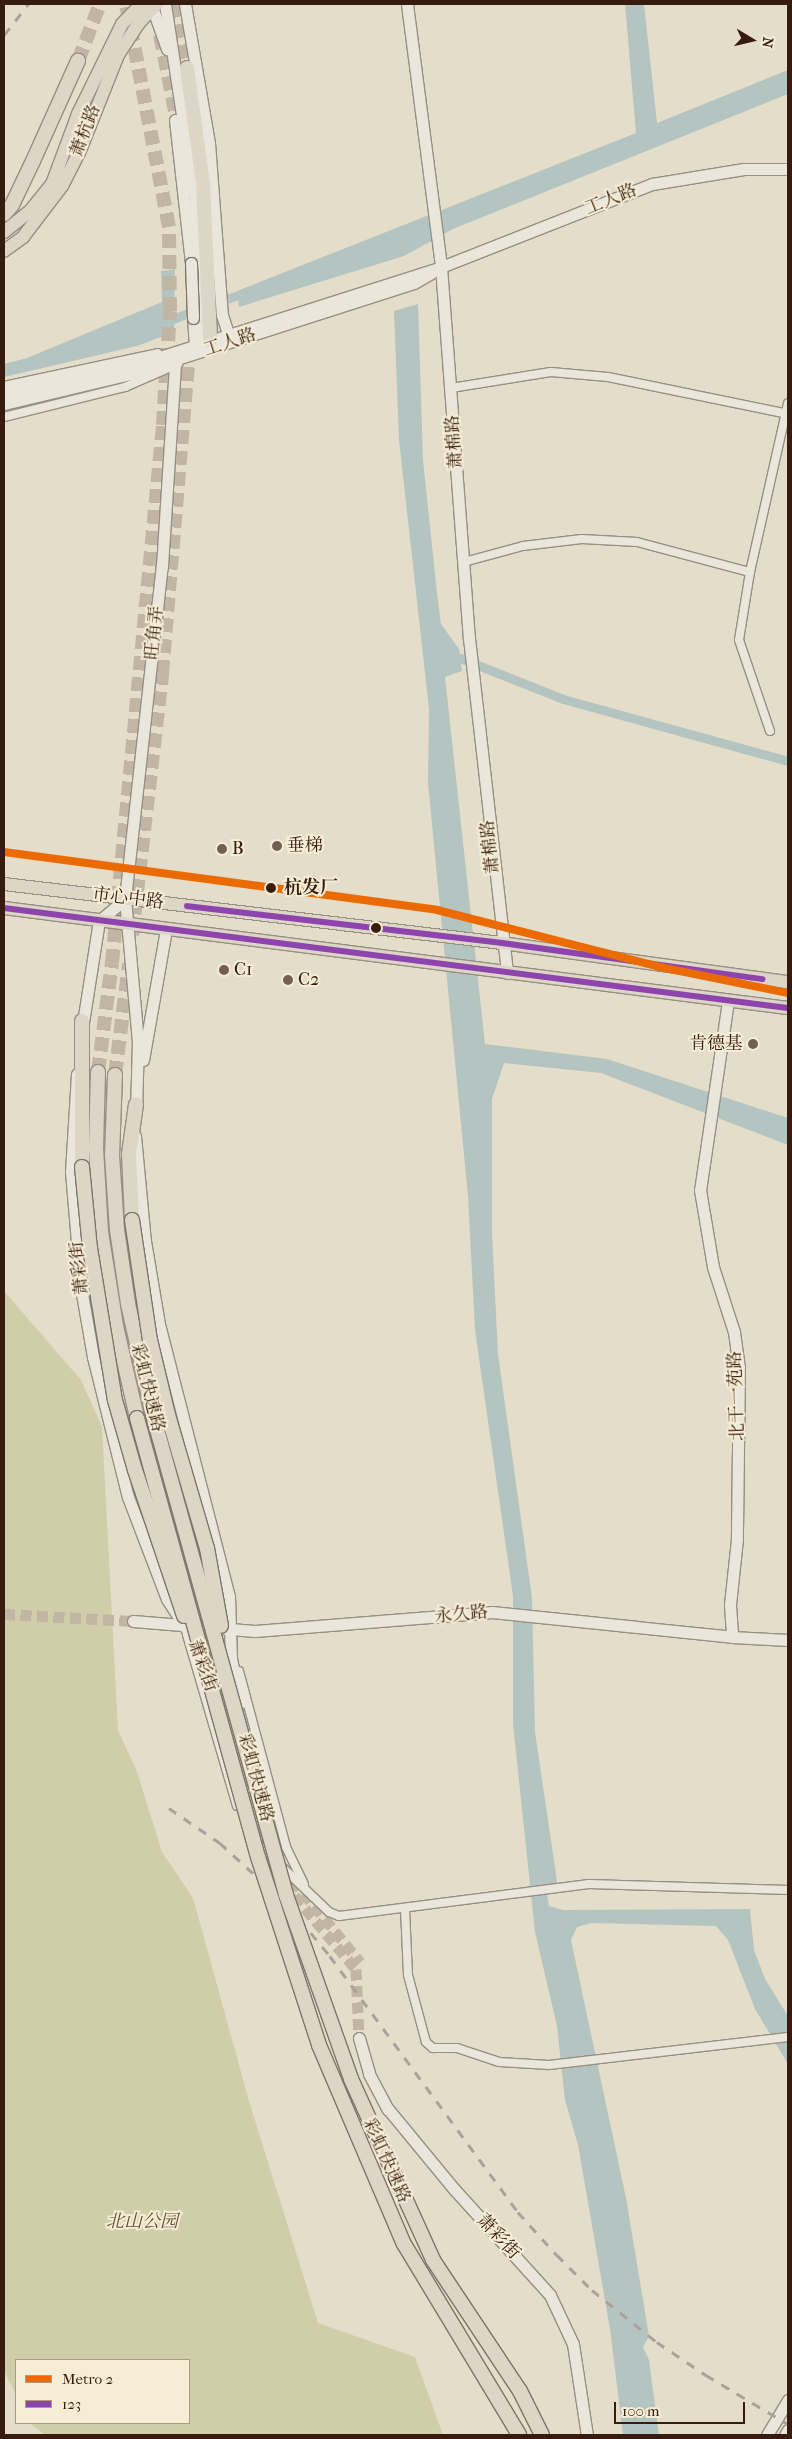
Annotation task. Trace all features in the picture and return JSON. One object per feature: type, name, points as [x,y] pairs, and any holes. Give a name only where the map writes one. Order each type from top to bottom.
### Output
[{"type":"highway","points":[[4,214],[12,205],[29,170],[78,61]]},
{"type":"highway","points":[[187,68],[203,183],[206,317],[202,342]]},
{"type":"highway","points":[[82,1022],[82,1167],[90,1248],[115,1400],[134,1470],[219,1715]]},
{"type":"highway","name":"彩虹快速路","points":[[98,1072],[96,1148],[101,1232],[116,1326],[137,1418],[219,1715],[291,1965],[346,2114],[404,2244],[489,2380],[519,2435]]},
{"type":"highway","name":"彩虹快速路","points":[[115,1075],[112,1155],[117,1230],[130,1314],[153,1415],[237,1711],[286,1895],[371,2126],[433,2260],[520,2391],[542,2435]]},
{"type":"highway","points":[[136,1104],[129,1154],[132,1220],[150,1340],[168,1415],[207,1548],[237,1711]]},
{"type":"main road","points":[[165,4],[204,260]]},
{"type":"main road","points":[[185,4],[208,143],[204,260]]},
{"type":"main road","name":"萧棉路","points":[[407,4],[439,247],[469,638],[502,943],[507,973]]},
{"type":"main road","points":[[150,5],[169,60],[204,260]]},
{"type":"main road","name":"萧杭路","points":[[4,232],[30,211],[52,184],[78,114],[122,24],[150,5]]},
{"type":"main road","name":"萧杭路","points":[[4,251],[28,231],[62,186],[79,153],[118,55],[150,5]]},
{"type":"main road","name":"工人路","points":[[182,354],[202,342],[441,267],[652,184],[744,169],[788,169]]},
{"type":"main road","name":"工人路","points":[[129,370],[414,283],[441,267]]},
{"type":"main road","points":[[206,317],[228,334]]},
{"type":"main road","name":"旺角弄","points":[[125,899],[162,566],[175,367]]},
{"type":"main road","points":[[4,394],[129,370]]},
{"type":"main road","points":[[4,404],[129,370]]},
{"type":"main road","name":"市心中路","points":[[4,884],[502,943],[788,982]]},
{"type":"main road","points":[[99,921],[125,899]]},
{"type":"main road","name":"萧彩街","points":[[125,899],[138,1042],[135,1136],[145,1241],[159,1324],[229,1596],[228,1629],[236,1690],[271,1822]]},
{"type":"main road","name":"市心中路","points":[[4,908],[482,971],[788,1008]]},
{"type":"main road","name":"萧彩街","points":[[99,921],[82,1022],[72,1119],[71,1172],[81,1288],[107,1419],[128,1497],[167,1600],[194,1639],[254,1826]]},
{"type":"main road","name":"萧彩街","points":[[136,1104],[166,929]]},
{"type":"main road","name":"北干一苑路","points":[[728,1001],[707,1130],[700,1190],[713,1267],[734,1332],[739,1367],[737,1539],[730,1605],[732,1637]]},
{"type":"main road","name":"永久路","points":[[133,1621],[255,1631],[492,1612],[539,1614],[732,1637],[788,1640]]},
{"type":"main road","name":"萧彩街","points":[[362,2038],[365,2060],[374,2087],[388,2109],[454,2189],[550,2295],[573,2344],[588,2435]]},
{"type":"main road","points":[[767,2435],[788,2400]]},
{"type":"main road","points":[[785,2435],[788,2430]]},
{"type":"street","points":[[4,417],[126,387],[175,367],[182,354]]},
{"type":"street","points":[[4,386],[182,354]]},
{"type":"street","points":[[451,388],[551,372],[608,377],[787,413]]},
{"type":"street","points":[[770,731],[739,640],[750,572],[788,403]]},
{"type":"street","points":[[464,562],[523,546],[582,538],[637,542],[750,572]]},
{"type":"street","points":[[185,1626],[242,1819],[261,1848],[330,1912],[339,1916],[589,1884],[788,1890]]},
{"type":"street","points":[[228,1629],[283,1839],[311,1894]]},
{"type":"street","points":[[405,1908],[408,1975],[426,2042],[433,2048],[457,2048],[499,2062],[549,2065],[788,2037]]},
{"type":"green space","name":"北山公园","points":[[4,1291],[81,1380],[102,1427],[118,1730],[137,1772],[162,1852],[193,1898],[249,2101],[318,2323],[415,2357],[443,2435],[45,2435],[31,2424],[190,2424],[190,2359],[15,2359],[15,2393],[4,2371]]},
{"type":"shaded area","points":[[625,4],[644,4],[657,123],[788,70],[788,94],[453,229],[404,256],[239,307],[237,291],[636,133]]},
{"type":"shaded area","points":[[175,269],[174,332],[137,346],[4,377],[4,364],[27,358],[162,302],[161,271]]},
{"type":"shaded area","points":[[418,304],[423,460],[437,593],[441,624],[459,649],[462,671],[445,677],[485,1044],[607,1059],[788,1118],[788,1145],[601,1073],[504,1063],[492,1099],[492,1233],[498,1354],[532,1598],[535,1732],[558,1888],[547,1895],[549,1906],[563,1910],[750,1909],[754,1950],[765,1979],[788,2016],[788,2064],[755,2009],[728,1940],[716,1926],[591,1923],[577,1927],[571,1940],[626,2198],[649,2336],[643,2347],[649,2360],[659,2435],[623,2435],[610,2329],[578,2145],[565,2100],[557,2026],[535,1932],[513,1724],[513,1596],[475,1330],[468,1196],[428,783],[429,709],[399,440],[394,311]]},
{"type":"waterway","points":[[216,303],[246,292]]},
{"type":"waterway","points":[[165,322],[197,310]]},
{"type":"waterway","points":[[460,658],[563,699],[788,761]]},
{"type":"tunnel","points":[[78,61],[100,4]]},
{"type":"tunnel","points":[[98,1072],[112,963],[163,425],[170,311],[169,227],[126,4]]},
{"type":"tunnel","points":[[172,4],[187,68]]},
{"type":"tunnel","points":[[160,35],[179,131]]},
{"type":"tunnel","points":[[132,935],[162,674],[190,342]]},
{"type":"tunnel","points":[[115,1075],[129,964]]},
{"type":"tunnel","points":[[4,1614],[133,1621]]},
{"type":"tunnel","points":[[254,1826],[269,1856]]},
{"type":"tunnel","points":[[293,1880],[360,1962]]},
{"type":"tunnel","points":[[284,1883],[356,1969],[359,2038]]},
{"type":"railway","points":[[4,35],[28,4]]},
{"type":"railway","points":[[169,1808],[220,1843],[288,1905],[330,1956],[518,2212],[592,2290],[657,2342],[706,2375],[788,2424]]},
{"type":"metro line","name":"2","points":[[4,852],[437,910],[660,967],[788,993]]},
{"type":"transit line","name":"123","points":[[187,906],[502,943],[763,979]]},
{"type":"transit line","name":"123","points":[[4,908],[788,1008]]},
{"type":"place","name":"垂梯","points":[[277,846]]},
{"type":"place","name":"B","points":[[222,849]]},
{"type":"place","name":"杭发厂","points":[[271,888]]},
{"type":"place","name":"C1","points":[[224,970]]},
{"type":"place","name":"C2","points":[[288,980]]},
{"type":"place","name":"肯德基","points":[[753,1044]]}]
